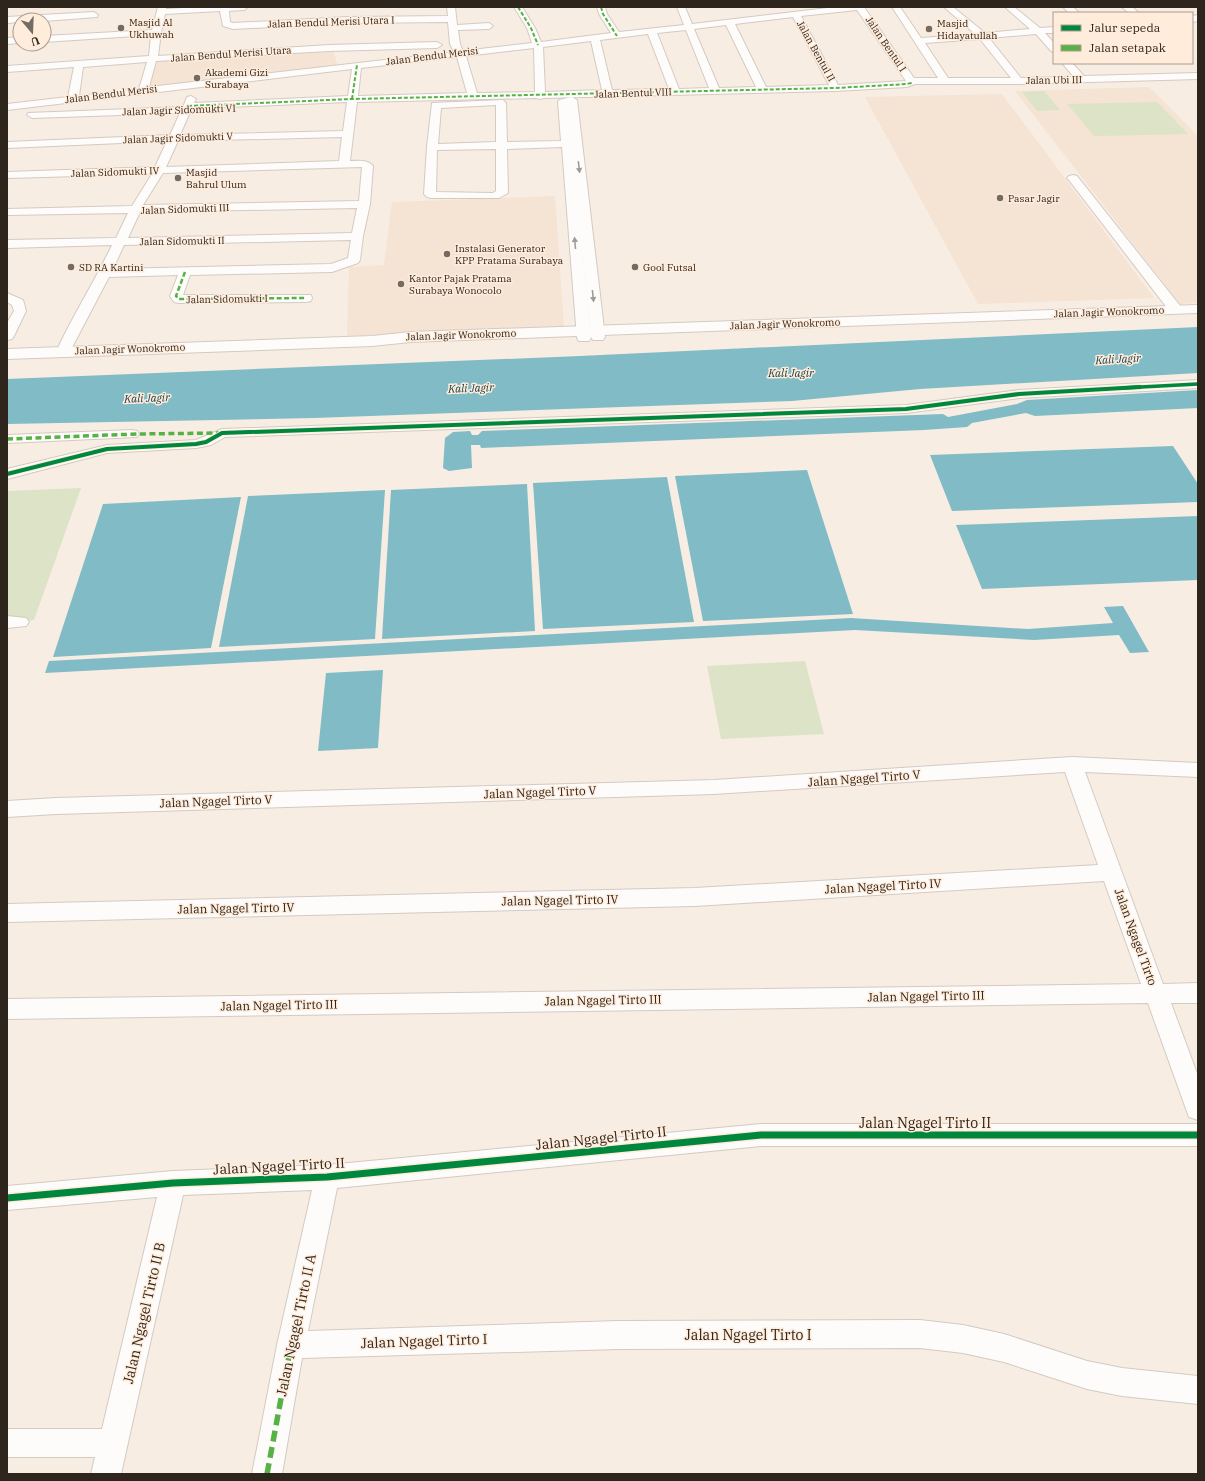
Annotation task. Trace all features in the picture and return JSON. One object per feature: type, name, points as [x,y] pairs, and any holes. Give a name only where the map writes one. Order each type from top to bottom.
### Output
[{"type":"main road","name":"Jalan Jagir Wonokromo","points":[[7,354],[372,341],[410,344],[590,334],[1198,309]]},
{"type":"main road","name":"Jalan Jagir Wonokromo","points":[[807,326],[1198,316]]},
{"type":"street","points":[[143,90],[152,59],[156,32],[162,9],[244,7]]},
{"type":"street","points":[[451,7],[452,24],[457,48],[473,97]]},
{"type":"street","points":[[518,7],[531,28],[531,31],[538,44],[540,96]]},
{"type":"street","points":[[601,7],[603,14],[617,36]]},
{"type":"street","points":[[681,7],[715,90]]},
{"type":"street","name":"Jalan Bendul Merisi","points":[[7,106],[357,65],[457,48],[538,44],[617,36],[729,22],[756,15],[859,7]]},
{"type":"street","name":"Jalan Bentul I","points":[[859,7],[911,81]]},
{"type":"street","points":[[896,7],[945,80]]},
{"type":"street","points":[[948,7],[982,36],[1018,81]]},
{"type":"street","points":[[1009,7],[1038,31],[1053,48]]},
{"type":"street","name":"Jalan Bendul Merisi Utara I","points":[[224,8],[225,22],[226,24],[233,26],[382,16],[397,19],[489,26]]},
{"type":"street","name":"Jalan Bentul II","points":[[800,12],[836,88]]},
{"type":"street","points":[[395,38],[397,19]]},
{"type":"street","points":[[7,20],[93,22],[156,32]]},
{"type":"street","points":[[52,36],[93,22]]},
{"type":"street","points":[[729,22],[762,89]]},
{"type":"street","points":[[919,41],[1053,30]]},
{"type":"street","points":[[652,32],[675,92]]},
{"type":"street","name":"Jalan Bendul Merisi Utara","points":[[7,69],[246,52],[395,38],[457,48]]},
{"type":"street","points":[[595,38],[608,94]]},
{"type":"street","points":[[73,99],[78,64]]},
{"type":"street","points":[[1068,64],[1081,79]]},
{"type":"street","points":[[344,164],[357,65]]},
{"type":"street","points":[[1137,68],[1146,77]]},
{"type":"street","name":"Jalan Ubi III","points":[[911,81],[1018,81],[1198,76]]},
{"type":"street","name":"Jalan Bentul VIII","points":[[352,102],[715,90],[836,88],[910,84],[911,81]]},
{"type":"street","points":[[63,352],[71,334],[105,273],[135,210],[159,171],[199,84]]},
{"type":"street","name":"Jalan Jagir Sidomukti VI","points":[[18,116],[352,102]]},
{"type":"street","points":[[501,103],[500,145],[502,193],[495,196],[434,196],[430,194],[432,147],[436,105],[501,103]]},
{"type":"street","name":"Jalan Jagir Sidomukti V","points":[[7,145],[174,138],[349,134]]},
{"type":"street","points":[[432,147],[572,144],[590,334]]},
{"type":"street","name":"Jalan Sidomukti IV","points":[[7,175],[363,164],[368,166],[364,204]]},
{"type":"street","points":[[1073,178],[1176,310]]},
{"type":"street","points":[[105,273],[334,268],[356,260],[357,236],[364,204]]},
{"type":"street","name":"Jalan Sidomukti III","points":[[7,212],[364,204]]},
{"type":"street","name":"Jalan Sidomukti II","points":[[7,244],[357,236]]},
{"type":"street","name":"Jalan Sidomukti I","points":[[185,272],[176,296],[179,300],[306,298]]},
{"type":"street","points":[[7,297],[18,303],[20,311],[7,336]]},
{"type":"street","points":[[7,439],[906,409],[1012,395],[1198,384]]},
{"type":"street","points":[[7,474],[107,449],[196,444],[206,442],[222,433]]},
{"type":"street","name":"Jalan Ngagel Tirto V","points":[[7,809],[56,806],[714,787],[1072,764],[1198,770]]},
{"type":"street","name":"Jalan Ngagel Tirto","points":[[1072,764],[1198,1110]]},
{"type":"street","name":"Jalan Ngagel Tirto IV","points":[[7,913],[695,897],[1112,872]]},
{"type":"street","name":"Jalan Ngagel Tirto III","points":[[7,1010],[1156,992],[1198,993]]},
{"type":"street","name":"Jalan Ngagel Tirto II","points":[[7,1198],[173,1183],[327,1177],[761,1135],[1198,1135]]},
{"type":"street","name":"Jalan Ngagel Tirto II A","points":[[267,1474],[291,1345],[327,1177]]},
{"type":"street","name":"Jalan Ngagel Tirto II B","points":[[106,1474],[173,1183]]},
{"type":"street","name":"Jalan Ngagel Tirto I","points":[[291,1345],[618,1335],[920,1334],[964,1339],[1004,1348],[1087,1375],[1115,1380],[1198,1390]]},
{"type":"street","points":[[7,1443],[114,1444]]},
{"type":"shaded area","name":"Akademi Gizi Surabaya","points":[[333,49],[338,67],[148,90],[155,62]]},
{"type":"shaded area","points":[[1149,87],[1198,136],[1198,303],[1180,304],[1015,91]]},
{"type":"shaded area","name":"Pasar Jagir","points":[[1002,94],[1154,298],[978,304],[865,97]]},
{"type":"shaded area","points":[[555,196],[564,327],[347,336],[349,267],[384,265],[392,202]]},
{"type":"green space","points":[[1044,91],[1060,110],[1037,111],[1022,92]]},
{"type":"green space","points":[[1157,102],[1188,134],[1094,136],[1067,104]]},
{"type":"green space","points":[[81,488],[34,620],[7,622],[7,491]]},
{"type":"green space","points":[[805,661],[824,734],[721,739],[707,666]]},
{"type":"water","name":"Kali Jagir","points":[[1198,327],[1198,373],[920,389],[792,401],[314,418],[7,424],[7,379],[580,356]]},
{"type":"water","points":[[1198,390],[1198,408],[1035,416],[1026,413],[972,423],[967,427],[481,448],[480,445],[471,445],[472,468],[449,471],[443,468],[445,438],[453,432],[470,431],[472,435],[478,435],[482,431],[943,414],[948,417],[1017,404],[1027,400]]},
{"type":"water","points":[[1173,446],[1198,484],[1198,502],[952,511],[930,455]]},
{"type":"water","points":[[807,470],[853,614],[703,621],[675,476]]},
{"type":"water","points":[[667,477],[694,622],[543,629],[533,483]]},
{"type":"water","points":[[527,484],[535,631],[382,639],[391,490]]},
{"type":"water","points":[[385,490],[375,639],[219,647],[248,496]]},
{"type":"water","points":[[241,497],[211,648],[53,657],[103,504]]},
{"type":"water","points":[[1198,516],[1198,580],[982,589],[956,525]]},
{"type":"water","points":[[1123,606],[1149,652],[1130,653],[1119,635],[1034,640],[855,630],[45,673],[49,661],[851,618],[1028,629],[1113,623],[1104,607]]},
{"type":"water","points":[[383,670],[378,748],[318,751],[326,673]]},
{"type":"marked path","points":[[518,7],[531,28],[538,45]]},
{"type":"marked path","points":[[601,7],[603,14],[617,36]]},
{"type":"marked path","points":[[352,99],[357,65]]},
{"type":"marked path","points":[[188,106],[352,99],[835,88],[907,84],[911,83],[911,81]]},
{"type":"marked path","points":[[185,272],[176,296],[179,299],[306,298]]},
{"type":"marked path","points":[[7,439],[137,434],[219,433]]},
{"type":"marked path","points":[[267,1474],[291,1345]]},
{"type":"cycle path","points":[[7,474],[107,449],[196,444],[206,442],[222,433],[906,409],[1019,394],[1198,384]]},
{"type":"cycle path","points":[[7,1198],[173,1183],[327,1177],[761,1135],[1198,1135]]},
{"type":"place","name":"Masjid Al Ukhuwah","points":[[121,28]]},
{"type":"place","name":"Masjid Hidayatullah","points":[[929,29]]},
{"type":"place","name":"Akademi Gizi Surabaya","points":[[197,78]]},
{"type":"place","name":"Masjid Bahrul Ulum","points":[[178,178]]},
{"type":"place","name":"Pasar Jagir","points":[[1000,198]]},
{"type":"place","name":"Instalasi Generator KPP Pratama Surabaya","points":[[447,254]]},
{"type":"place","name":"SD RA Kartini","points":[[71,267]]},
{"type":"place","name":"Gool Futsal","points":[[635,267]]},
{"type":"place","name":"Kantor Pajak Pratama Surabaya Wonocolo","points":[[401,284]]}]
